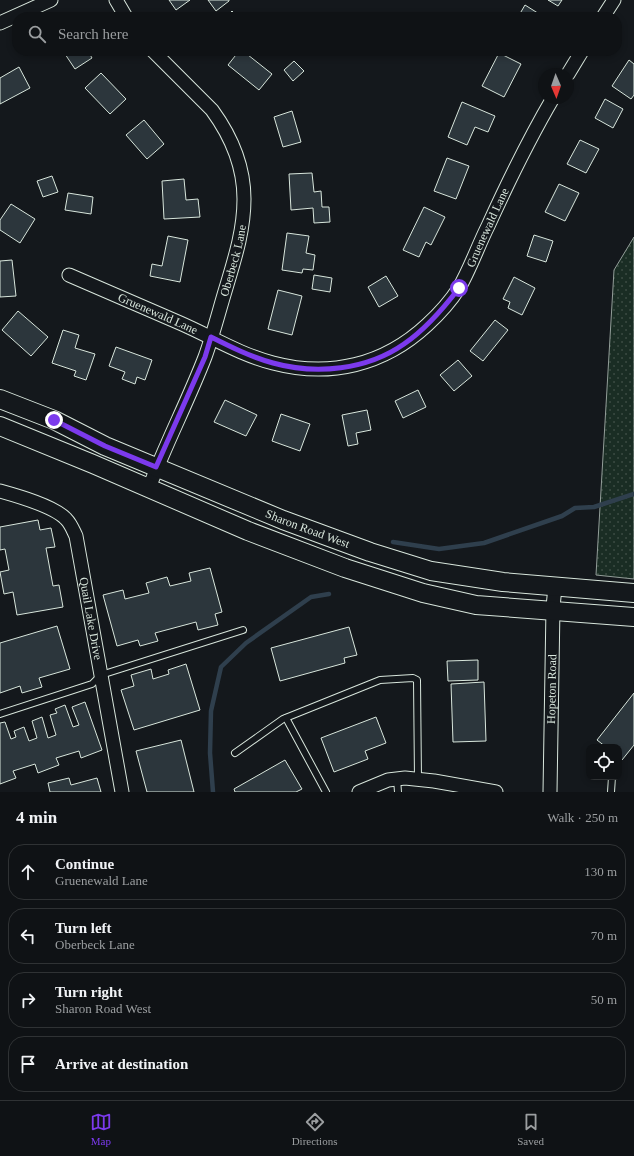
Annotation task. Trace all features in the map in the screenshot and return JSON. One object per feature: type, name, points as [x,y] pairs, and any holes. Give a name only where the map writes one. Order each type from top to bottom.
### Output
[{"type":"main road","name":"Sharon Road West","points":[[0,399],[54,420],[105,446],[283,520],[370,552],[432,571],[503,582],[634,592]]},
{"type":"main road","name":"Sharon Road West","points":[[0,426],[94,464],[256,534],[345,568],[423,593],[476,605],[634,617]]},
{"type":"street","points":[[24,12],[51,0]]},
{"type":"street","points":[[116,0],[123,12]]},
{"type":"street","points":[[607,12],[614,0]]},
{"type":"street","points":[[0,23],[12,18]]},
{"type":"street","name":"Oberbeck Lane","points":[[148,488],[205,357],[238,249],[243,224],[244,198],[242,174],[235,151],[219,120],[212,110],[158,56]]},
{"type":"street","points":[[572,68],[579,56]]},
{"type":"street","name":"Gruenewald Lane","points":[[69,275],[211,337],[246,354],[273,363],[316,370],[342,368],[368,362],[403,345],[415,336],[436,317],[459,288],[528,142],[550,104]]},
{"type":"street","name":"Quail Lake Drive","points":[[0,491],[17,495],[56,511],[66,518],[76,536],[122,792]]},
{"type":"street","name":"Hopeton Road","points":[[550,792],[553,610],[555,586]]},
{"type":"street","points":[[359,792],[388,780],[398,786],[404,778],[496,792]]},
{"type":"lane","points":[[0,714],[92,684],[101,675],[243,630]]},
{"type":"lane","points":[[235,753],[286,718],[380,680],[413,678],[417,680],[418,779]]},
{"type":"lane","points":[[286,718],[326,792]]},
{"type":"lane","points":[[611,792],[612,780]]},
{"type":"green space","points":[[634,237],[634,579],[596,575],[614,270]]},
{"type":"building","points":[[169,0],[190,0],[176,10]]},
{"type":"building","points":[[208,0],[229,0],[229,1],[216,11]]},
{"type":"building","points":[[548,0],[562,0],[558,6]]},
{"type":"building","points":[[525,5],[536,12],[521,12]]},
{"type":"building","points":[[66,56],[91,56],[92,58],[75,69]]},
{"type":"building","points":[[235,56],[249,56],[272,74],[259,90],[228,65]]},
{"type":"building","points":[[497,56],[505,56],[521,64],[504,97],[482,86]]},
{"type":"building","points":[[629,60],[634,64],[634,95],[631,99],[612,86]]},
{"type":"building","points":[[294,61],[304,71],[293,81],[284,70]]},
{"type":"building","points":[[19,67],[30,88],[0,104],[0,78]]},
{"type":"building","points":[[101,73],[126,99],[110,114],[85,88]]},
{"type":"building","points":[[605,99],[623,109],[613,128],[595,118]]},
{"type":"building","points":[[462,102],[495,116],[488,132],[475,127],[467,145],[448,137]]},
{"type":"building","points":[[292,111],[301,142],[283,147],[274,117]]},
{"type":"building","points":[[144,120],[164,144],[147,159],[126,135]]},
{"type":"building","points":[[580,140],[599,149],[586,173],[567,164]]},
{"type":"building","points":[[447,158],[469,166],[456,199],[434,191]]},
{"type":"building","points":[[312,173],[314,192],[321,191],[322,207],[329,207],[330,222],[314,223],[313,208],[291,210],[289,174]]},
{"type":"building","points":[[52,176],[58,192],[43,197],[37,181]]},
{"type":"building","points":[[184,179],[186,200],[198,199],[200,217],[164,219],[162,181]]},
{"type":"building","points":[[559,184],[579,193],[565,221],[545,212]]},
{"type":"building","points":[[68,193],[93,197],[91,214],[65,210]]},
{"type":"building","points":[[11,204],[35,219],[20,243],[0,230],[0,220]]},
{"type":"building","points":[[424,207],[445,217],[431,245],[426,242],[419,257],[403,250]]},
{"type":"building","points":[[287,233],[309,236],[306,253],[315,255],[313,270],[303,269],[302,273],[282,270]]},
{"type":"building","points":[[534,235],[553,241],[546,262],[527,256]]},
{"type":"building","points":[[168,236],[188,240],[180,282],[150,276],[152,264],[162,266]]},
{"type":"building","points":[[12,260],[16,296],[0,297],[0,261]]},
{"type":"building","points":[[314,275],[332,278],[330,292],[312,289]]},
{"type":"building","points":[[386,276],[398,296],[379,307],[368,287]]},
{"type":"building","points":[[514,277],[535,288],[522,315],[508,308],[510,302],[503,299]]},
{"type":"building","points":[[278,290],[302,296],[292,335],[268,329]]},
{"type":"building","points":[[18,311],[48,337],[31,356],[2,330]]},
{"type":"building","points":[[495,320],[508,330],[483,361],[470,351]]},
{"type":"building","points":[[63,330],[79,335],[75,348],[95,354],[86,380],[74,376],[76,371],[52,363]]},
{"type":"building","points":[[116,347],[152,360],[145,380],[137,377],[135,384],[122,379],[125,372],[109,366]]},
{"type":"building","points":[[458,360],[472,376],[454,391],[440,375]]},
{"type":"building","points":[[418,390],[426,407],[403,418],[395,401]]},
{"type":"building","points":[[225,400],[257,415],[246,436],[214,422]]},
{"type":"building","points":[[367,410],[371,430],[356,433],[358,444],[348,446],[342,415]]},
{"type":"building","points":[[281,414],[310,424],[300,451],[272,441]]},
{"type":"building","points":[[38,520],[40,530],[51,528],[55,547],[46,548],[53,586],[59,585],[63,607],[17,615],[13,592],[4,594],[0,572],[9,570],[5,549],[0,550],[0,527]]},
{"type":"building","points":[[210,568],[222,612],[215,614],[218,625],[198,630],[196,622],[155,633],[158,641],[140,646],[138,640],[117,646],[103,595],[123,590],[125,599],[149,593],[146,583],[167,577],[170,586],[191,581],[189,573]]},
{"type":"building","points":[[57,626],[70,669],[39,678],[42,687],[22,693],[20,686],[0,693],[0,643]]},
{"type":"building","points":[[349,627],[357,655],[344,658],[345,663],[280,681],[271,648]]},
{"type":"building","points":[[478,660],[478,680],[448,681],[447,661]]},
{"type":"building","points":[[186,664],[200,710],[134,730],[121,690],[134,686],[131,675],[151,669],[153,679],[169,674],[168,670]]},
{"type":"building","points":[[484,682],[486,741],[453,742],[451,684]]},
{"type":"building","points":[[634,693],[634,745],[622,760],[622,744],[602,744],[597,740]]},
{"type":"building","points":[[85,702],[102,750],[81,758],[79,751],[56,758],[59,765],[38,773],[35,764],[13,771],[16,778],[0,784],[0,723],[5,722],[11,739],[16,737],[14,731],[24,727],[29,741],[37,738],[32,721],[42,717],[48,738],[56,735],[50,715],[57,713],[55,709],[65,705],[73,727],[79,725],[72,707]]},
{"type":"building","points":[[376,717],[386,743],[365,751],[368,759],[334,772],[321,738]]},
{"type":"building","points":[[181,740],[194,792],[147,792],[136,751]]},
{"type":"building","points":[[285,760],[302,789],[296,792],[235,792],[234,789]]},
{"type":"building","points":[[69,778],[71,785],[97,778],[101,792],[50,792],[48,783]]},
{"type":"waterway","points":[[393,542],[439,549],[484,543],[562,516],[575,508],[594,507],[634,494]]},
{"type":"waterway","points":[[213,792],[210,753],[211,711],[221,667],[246,643],[311,597],[329,594]]},
{"type":"route","points":[[54,420],[105,446],[156,467],[205,357],[211,337],[246,354],[273,363],[316,370],[342,368],[368,362],[403,345],[436,317],[459,288]]}]
